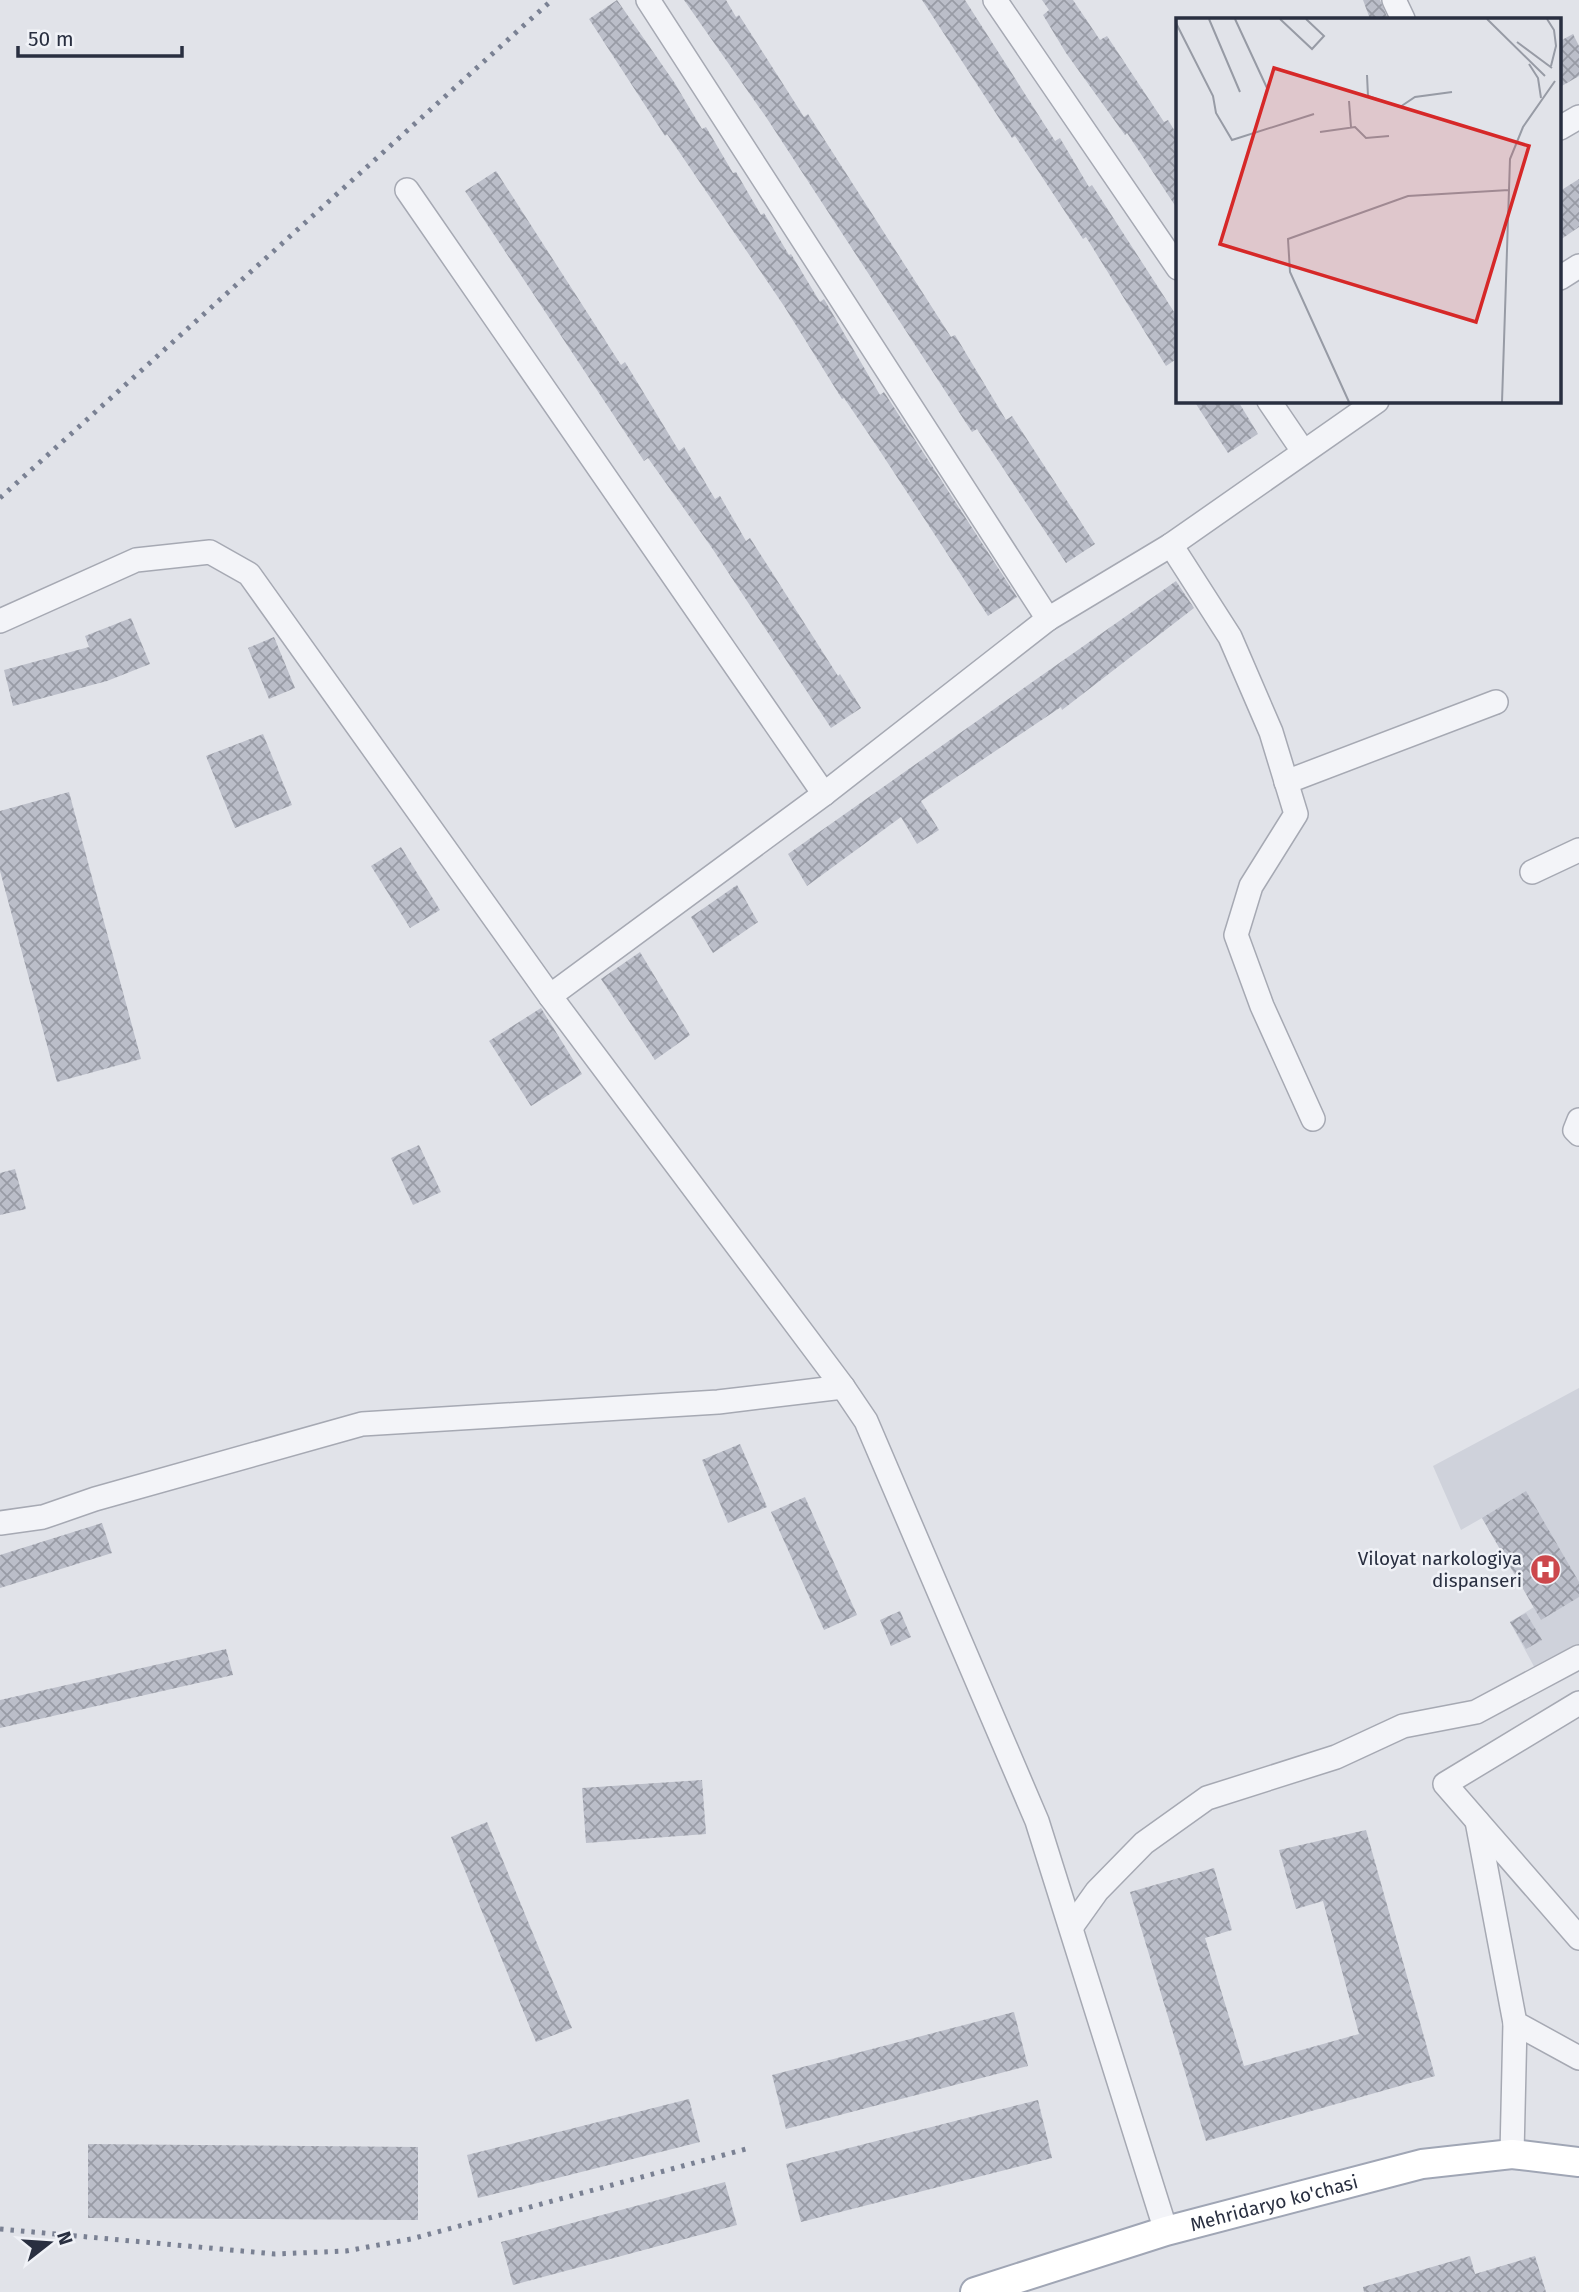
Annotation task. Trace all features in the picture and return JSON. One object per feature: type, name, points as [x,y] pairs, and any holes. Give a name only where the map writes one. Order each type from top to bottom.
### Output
[{"type":"main road","name":"Мehridaryo ko'chasi","points":[[975,2292],[1166,2231],[1422,2164],[1512,2154],[1579,2162]]},
{"type":"street","points":[[648,0],[1048,619]]},
{"type":"street","points":[[995,0],[1176,265]]},
{"type":"street","points":[[1394,0],[1403,18]]},
{"type":"street","points":[[1562,127],[1579,117]]},
{"type":"street","points":[[407,190],[824,794]]},
{"type":"street","points":[[1562,277],[1579,266]]},
{"type":"street","points":[[1270,402],[1303,451]]},
{"type":"street","points":[[550,996],[824,794],[1048,619],[1171,545],[1376,402]]},
{"type":"street","points":[[1171,545],[1230,637],[1271,732],[1296,814],[1251,886],[1236,934],[1262,1006],[1313,1119]]},
{"type":"street","points":[[0,621],[136,560],[210,552],[249,574],[550,996],[843,1387],[866,1420],[1037,1821],[1166,2231]]},
{"type":"street","points":[[1286,782],[1496,702]]},
{"type":"street","points":[[1532,872],[1579,850]]},
{"type":"street","points":[[1579,1120],[1575,1130],[1579,1134]]},
{"type":"street","points":[[0,1523],[43,1517],[94,1499],[362,1424],[718,1402],[843,1387]]},
{"type":"street","points":[[1072,1926],[1097,1891],[1144,1843],[1207,1798],[1336,1757],[1403,1726],[1476,1712],[1579,1657]]},
{"type":"street","points":[[1579,1703],[1445,1784],[1579,1938]]},
{"type":"street","points":[[1477,1821],[1515,2023],[1512,2154]]},
{"type":"street","points":[[1515,2023],[1579,2058]]},
{"type":"shaded area","name":"Viloyat narkologiya dispanseri","points":[[1579,1388],[1579,1648],[1537,1672],[1510,1622],[1534,1607],[1482,1518],[1461,1530],[1433,1466]]},
{"type":"building","points":[[617,0],[674,82],[702,129],[706,127],[761,215],[764,213],[820,302],[824,299],[880,395],[884,392],[1017,597],[988,616],[876,445],[844,398],[842,399],[784,306],[667,134],[665,136],[589,19]]},
{"type":"building","points":[[684,0],[726,0],[736,17],[739,15],[804,117],[808,114],[951,337],[955,335],[1006,420],[1012,416],[1095,544],[1066,563],[977,429],[972,432],[766,117]]},
{"type":"building","points":[[922,0],[965,0],[1055,141],[1060,138],[1089,187],[1092,185],[1176,315],[1176,359],[1166,366],[1086,237],[1083,239],[1015,136],[1012,138]]},
{"type":"building","points":[[1042,0],[1073,0],[1100,40],[1107,36],[1164,122],[1168,120],[1176,133],[1176,207],[1127,133],[1125,135],[1066,53],[1043,15],[1049,10]]},
{"type":"building","points":[[1363,0],[1380,0],[1388,18],[1370,18]]},
{"type":"building","points":[[1573,34],[1579,46],[1579,76],[1562,86],[1562,40]]},
{"type":"building","points":[[496,171],[621,365],[625,362],[679,451],[684,447],[715,499],[720,496],[746,541],[750,538],[861,708],[831,728],[712,548],[648,458],[644,461],[465,191]]},
{"type":"building","points":[[1579,179],[1579,227],[1562,239],[1562,190]]},
{"type":"building","points":[[1195,402],[1239,402],[1258,434],[1228,453]]},
{"type":"building","points":[[1176,581],[1194,608],[1062,710],[1061,707],[921,801],[939,830],[917,844],[901,817],[807,886],[788,854]]},
{"type":"building","points":[[131,618],[150,664],[107,681],[13,706],[4,670],[89,647],[85,636]]},
{"type":"building","points":[[274,637],[295,688],[269,699],[248,648]]},
{"type":"building","points":[[263,734],[292,805],[235,828],[206,756]]},
{"type":"building","points":[[69,792],[141,1059],[57,1082],[0,871],[0,811]]},
{"type":"building","points":[[401,847],[440,910],[410,928],[371,866]]},
{"type":"building","points":[[737,885],[758,922],[713,953],[691,917]]},
{"type":"building","points":[[640,952],[690,1035],[655,1060],[601,979]]},
{"type":"building","points":[[541,1008],[582,1074],[531,1106],[489,1041]]},
{"type":"building","points":[[419,1145],[441,1192],[413,1205],[391,1158]]},
{"type":"building","points":[[15,1169],[26,1209],[0,1215],[0,1173]]},
{"type":"building","points":[[740,1444],[767,1507],[728,1523],[702,1460]]},
{"type":"building","points":[[1526,1491],[1579,1582],[1579,1597],[1541,1620],[1482,1518]]},
{"type":"building","points":[[805,1497],[857,1615],[824,1630],[771,1512]]},
{"type":"building","points":[[102,1523],[112,1553],[0,1588],[0,1555]]},
{"type":"building","points":[[900,1611],[911,1637],[891,1646],[880,1620]]},
{"type":"building","points":[[1526,1613],[1542,1640],[1526,1649],[1510,1622]]},
{"type":"building","points":[[226,1649],[233,1675],[0,1728],[0,1700]]},
{"type":"building","points":[[702,1780],[706,1834],[586,1843],[582,1788]]},
{"type":"building","points":[[487,1822],[572,2028],[536,2042],[451,1837]]},
{"type":"building","points":[[1366,1830],[1435,2076],[1206,2141],[1130,1892],[1214,1868],[1232,1930],[1205,1938],[1244,2066],[1359,2034],[1323,1901],[1296,1909],[1279,1850]]},
{"type":"building","points":[[1014,2012],[1028,2066],[786,2129],[772,2075]]},
{"type":"building","points":[[689,2099],[700,2142],[478,2198],[467,2155]]},
{"type":"building","points":[[1038,2100],[1052,2158],[801,2222],[786,2164]]},
{"type":"building","points":[[88,2144],[418,2147],[418,2220],[88,2218]]},
{"type":"building","points":[[725,2182],[737,2225],[513,2285],[501,2242]]},
{"type":"building","points":[[1470,2256],[1475,2274],[1535,2256],[1546,2292],[1364,2292],[1363,2287]]},
{"type":"railway","points":[[0,498],[552,0]]},
{"type":"railway","points":[[0,2229],[275,2254],[346,2251],[411,2239],[746,2149]]},
{"type":"place","name":"Viloyat narkologiya dispanseri","points":[[1545,1569]]}]
